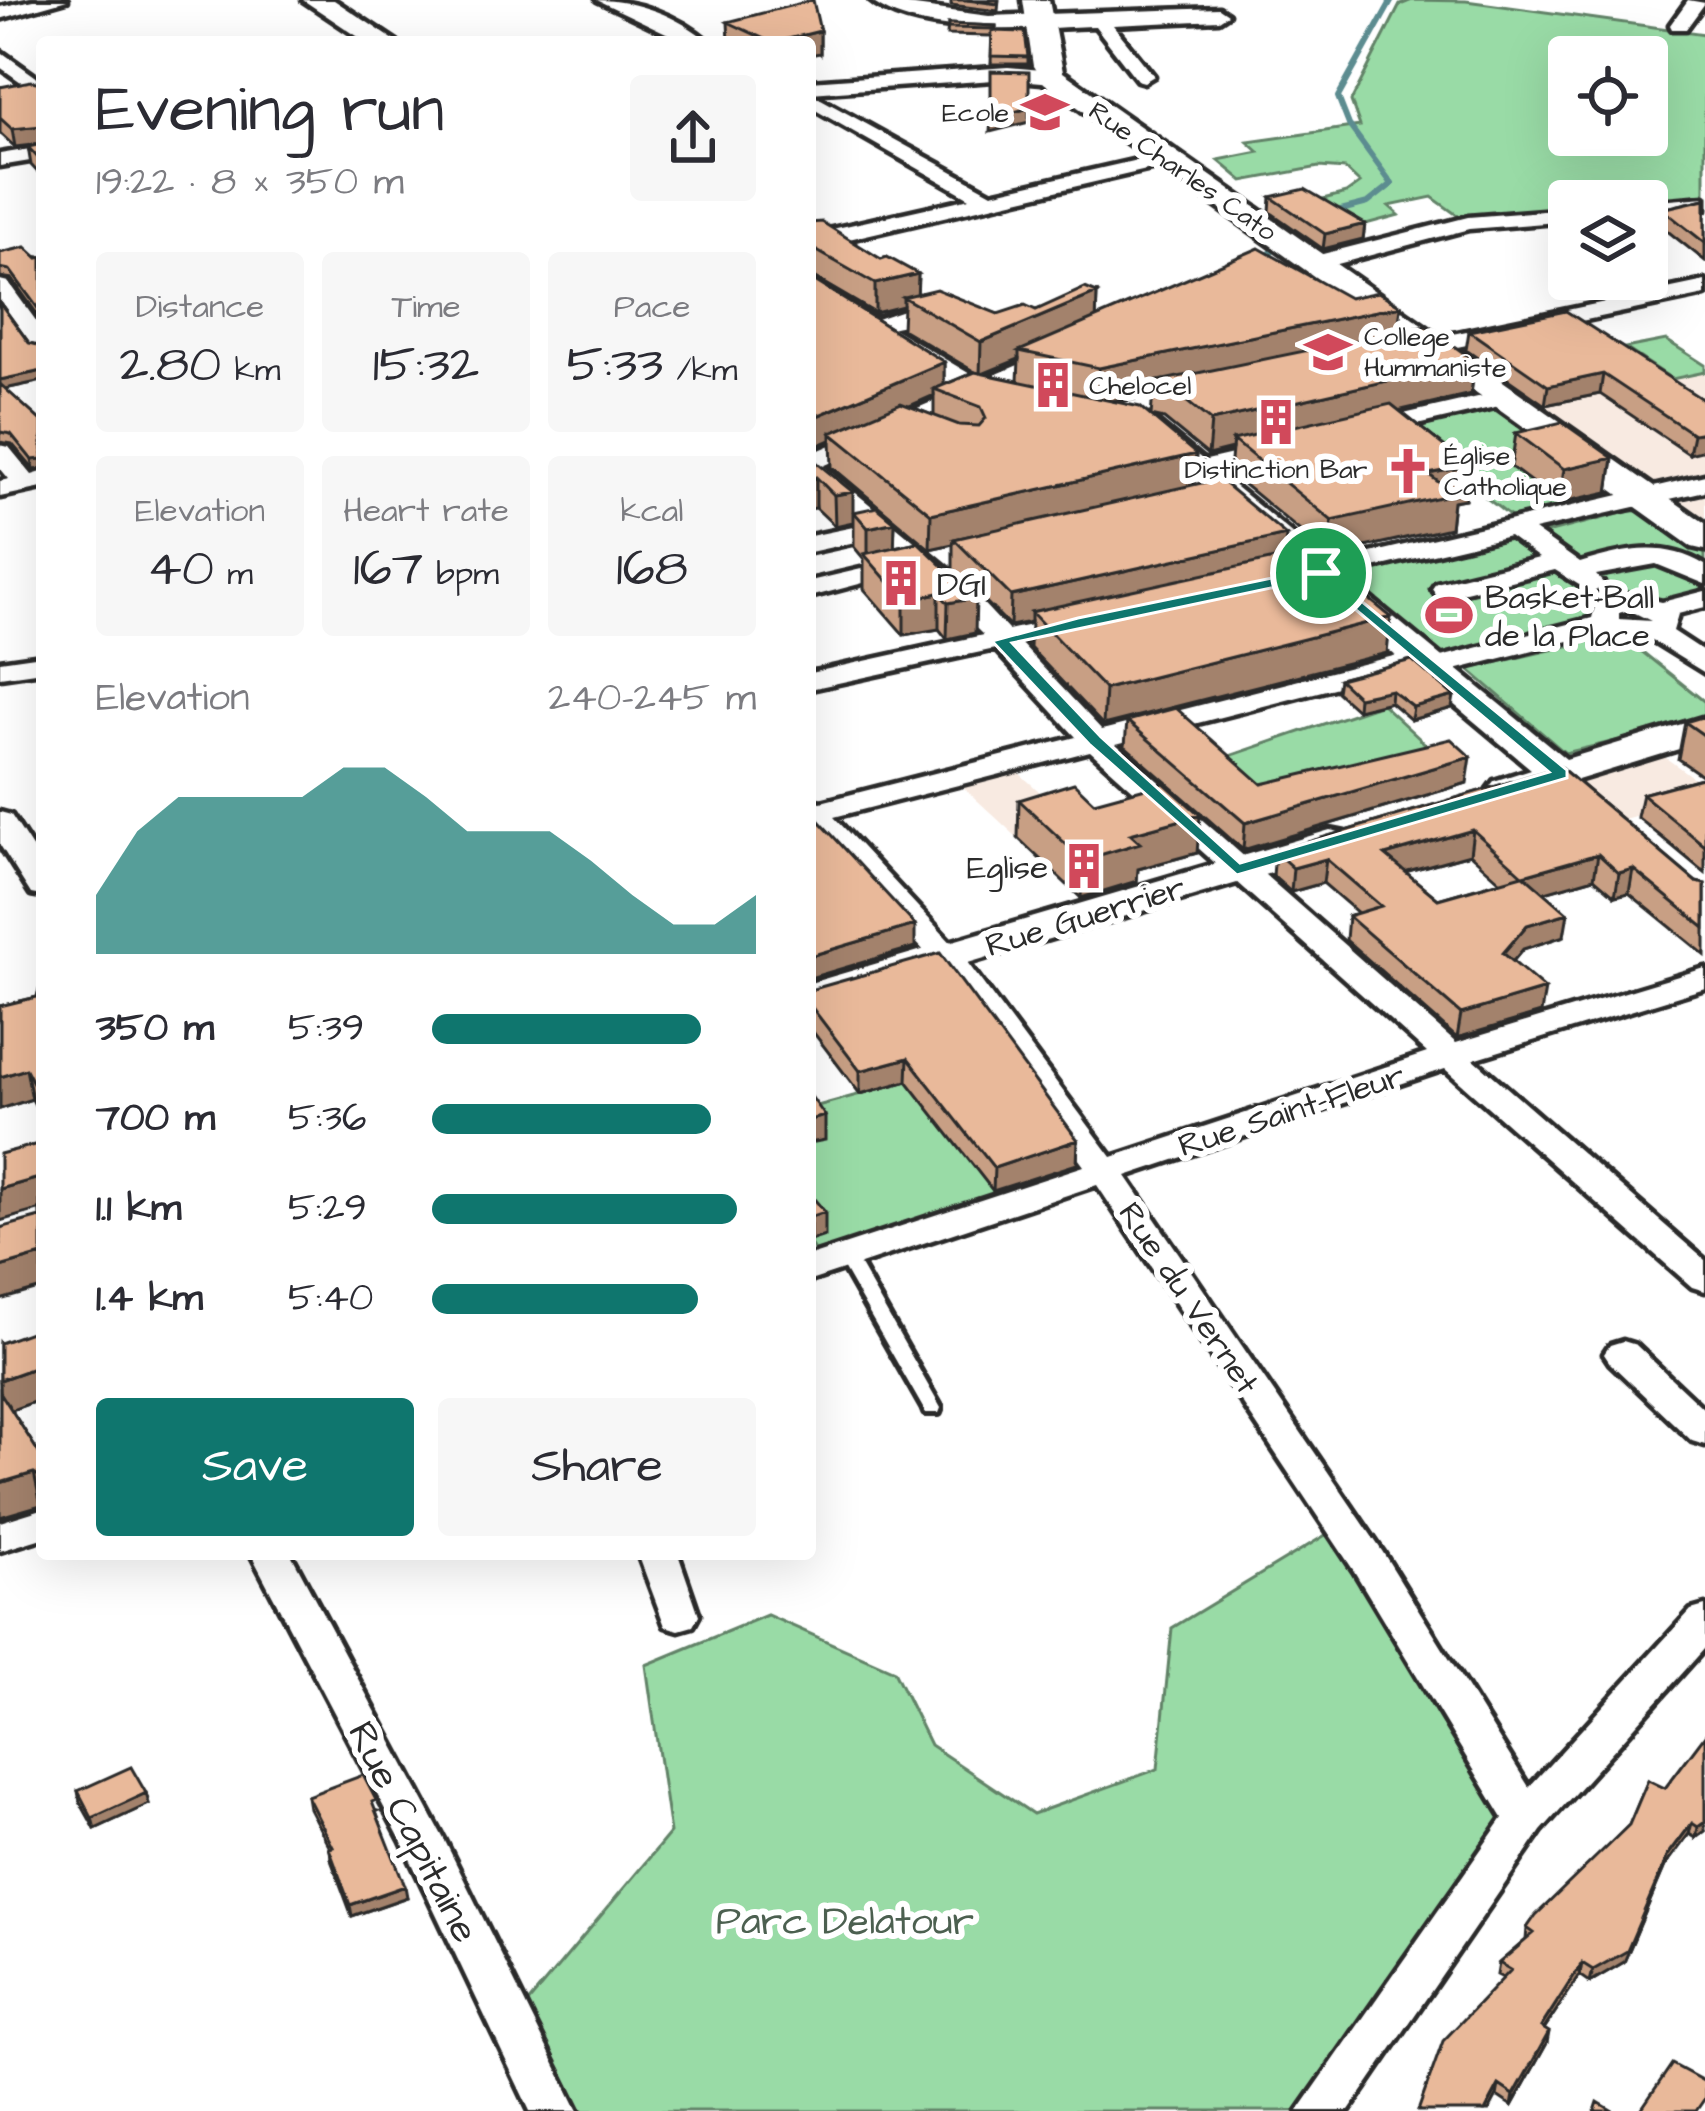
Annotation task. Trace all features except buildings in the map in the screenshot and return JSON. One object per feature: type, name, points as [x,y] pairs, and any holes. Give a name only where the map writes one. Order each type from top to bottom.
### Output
[{"type":"main road","points":[[316,0],[374,36]]},
{"type":"main road","points":[[1036,10],[1049,68]]},
{"type":"main road","name":"Rue Charles Cato","points":[[1049,68],[1292,255],[1705,539]]},
{"type":"main road","points":[[816,292],[975,392],[1151,430],[1207,488],[1321,573],[1574,785]]},
{"type":"main road","points":[[1468,800],[1574,785],[1705,729]]},
{"type":"main road","name":"Rue Guerrier","points":[[816,996],[1362,830]]},
{"type":"street","points":[[0,13],[58,0]]},
{"type":"street","points":[[605,0],[688,36]]},
{"type":"street","points":[[879,0],[908,16],[1036,10],[1102,23],[1154,9],[1219,14]]},
{"type":"street","points":[[1679,25],[1698,0]]},
{"type":"street","points":[[1102,23],[1144,76]]},
{"type":"street","points":[[0,57],[36,86]]},
{"type":"street","points":[[816,87],[1049,68]]},
{"type":"street","points":[[816,102],[985,198]]},
{"type":"street","points":[[0,160],[36,154]]},
{"type":"street","points":[[816,240],[1168,159]]},
{"type":"street","points":[[1668,206],[1705,203]]},
{"type":"street","points":[[1292,255],[1468,223],[1548,217]]},
{"type":"street","points":[[0,287],[36,337]]},
{"type":"street","points":[[1378,357],[1705,289]]},
{"type":"street","points":[[871,326],[924,310],[948,312],[966,321]]},
{"type":"street","points":[[816,463],[1081,345]]},
{"type":"street","points":[[1064,413],[1219,390]]},
{"type":"street","points":[[1351,433],[1504,398]]},
{"type":"street","points":[[901,424],[935,437]]},
{"type":"street","points":[[1207,488],[1295,446]]},
{"type":"street","points":[[0,452],[23,484]]},
{"type":"street","points":[[816,471],[949,584],[1095,740],[1705,1279]]},
{"type":"street","points":[[1263,585],[1705,483]]},
{"type":"street","points":[[1513,527],[1640,612],[1705,665]]},
{"type":"street","points":[[816,543],[884,529]]},
{"type":"street","points":[[1445,589],[1648,553],[1667,555],[1705,579]]},
{"type":"street","points":[[816,588],[962,554]]},
{"type":"street","points":[[1609,563],[1640,612]]},
{"type":"street","points":[[1640,612],[1705,579]]},
{"type":"street","points":[[816,810],[1705,598]]},
{"type":"street","points":[[816,681],[1104,618]]},
{"type":"street","points":[[0,669],[36,665]]},
{"type":"street","name":"Rue du Vernet","points":[[816,816],[947,956],[1105,1171],[1368,1562],[1526,1820]]},
{"type":"street","points":[[0,820],[36,870]]},
{"type":"street","name":"Rue Saint-Fleur","points":[[816,1267],[1453,1055],[1705,977]]},
{"type":"street","points":[[1623,1354],[1705,1432]]},
{"type":"street","points":[[0,1538],[36,1525]]},
{"type":"street","name":"Rue Capitaine","points":[[274,1560],[423,1840],[554,2111]]},
{"type":"street","points":[[660,1560],[679,1615]]},
{"type":"street","points":[[1322,2111],[1526,1820],[1705,1622]]},
{"type":"lane","points":[[846,1257],[932,1408]]},
{"type":"shaded area","points":[[1705,372],[1705,539],[1522,410]]},
{"type":"shaded area","points":[[1649,746],[1705,786],[1705,796],[1617,821],[1561,774]]},
{"type":"shaded area","points":[[1008,763],[1072,821],[1018,838],[952,777]]},
{"type":"green space","points":[[1412,0],[1466,1],[1705,34],[1705,203],[1668,206],[1668,180],[1548,180],[1548,217],[1468,223],[1432,197],[1389,206],[1399,215],[1344,230],[1331,222],[1278,238],[1258,224],[1314,211],[1304,204],[1346,193],[1360,183],[1345,169],[1319,167],[1243,181],[1218,160],[1259,152],[1248,142],[1360,126],[1351,101],[1400,5]]},
{"type":"green space","points":[[1666,340],[1705,365],[1705,372],[1672,379],[1625,348]]},
{"type":"green space","points":[[1504,398],[1580,451],[1512,467],[1572,513],[1521,525],[1392,424]]},
{"type":"green space","points":[[1630,511],[1650,511],[1705,546],[1705,589],[1652,603],[1622,601],[1535,536]]},
{"type":"green space","points":[[1512,536],[1600,606],[1587,621],[1440,657],[1340,575]]},
{"type":"green space","points":[[1620,634],[1705,702],[1705,720],[1565,753],[1468,669]]},
{"type":"green space","points":[[1382,704],[1448,765],[1259,810],[1209,763]]},
{"type":"green space","points":[[908,1081],[1004,1204],[824,1264],[816,1253],[816,1141],[824,1139],[816,1106]]},
{"type":"green space","name":"Parc Delatour","points":[[1352,1519],[1523,1802],[1304,2111],[554,2111],[511,2023],[670,1833],[646,1665],[767,1615],[894,1671],[930,1745],[1033,1814],[1158,1769],[1172,1628]]},
{"type":"waterway","points":[[1333,212],[1368,203],[1392,184],[1349,125],[1338,97],[1392,0]]},
{"type":"waterway","points":[[1258,263],[1279,246],[1278,238],[1304,223]]},
{"type":"place","name":"Ecole","points":[[1045,112]]},
{"type":"place","name":"College Hummaniste","points":[[1328,352]]},
{"type":"place","name":"Chelocel","points":[[1053,385]]},
{"type":"place","name":"Distinction Bar","points":[[1276,422]]},
{"type":"place","name":"Église Catholique","points":[[1408,471]]},
{"type":"place","name":"DGI","points":[[901,583]]},
{"type":"place","name":"Basket-Ball de la Place","points":[[1449,615]]},
{"type":"place","name":"Eglise","points":[[1084,866]]},
{"type":"route","points":[[1321,573],[1561,774],[1237,869],[1095,740],[1000,641],[1078,623],[1321,573]]}]
